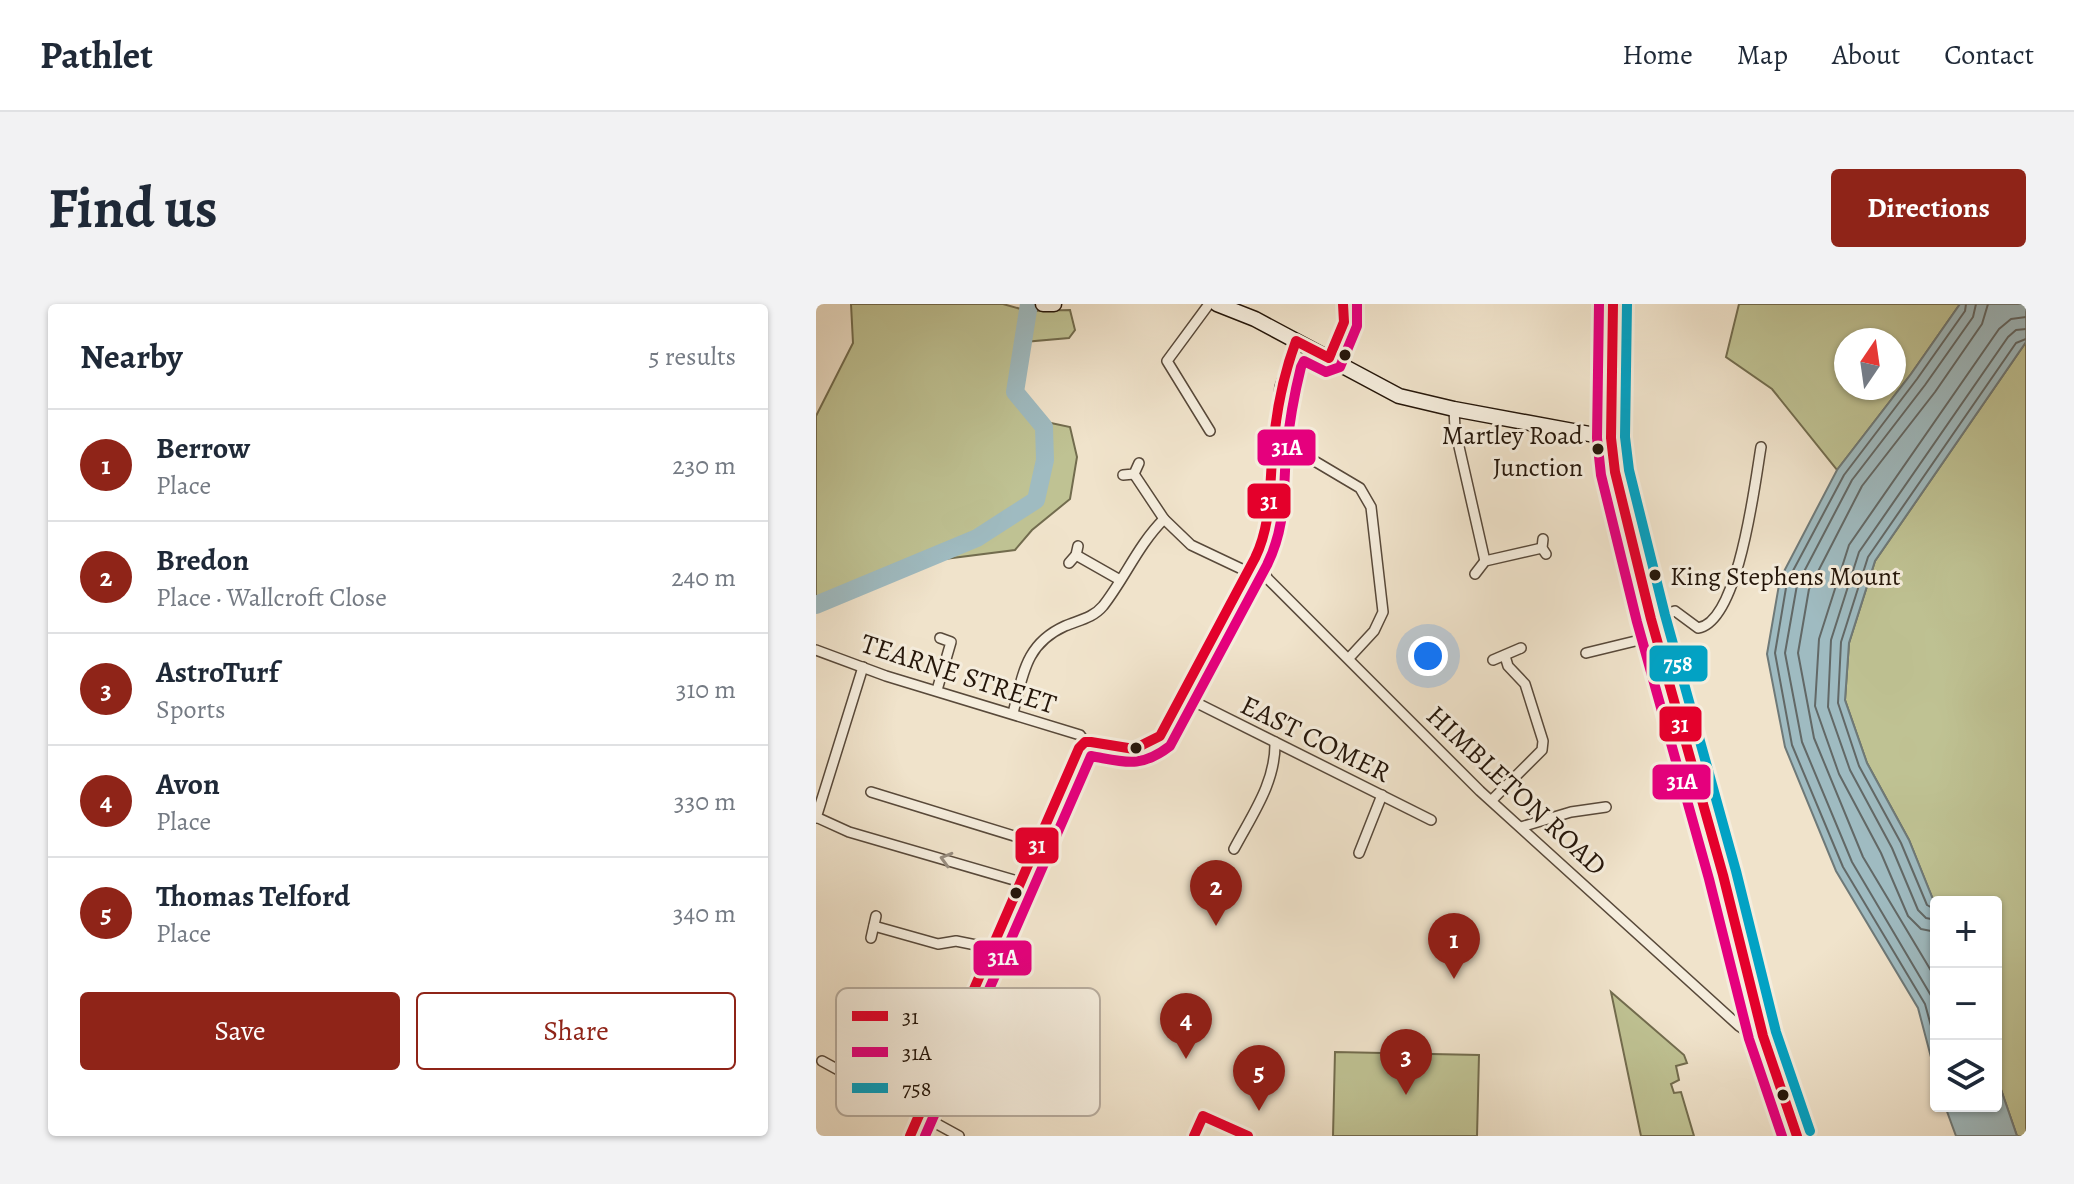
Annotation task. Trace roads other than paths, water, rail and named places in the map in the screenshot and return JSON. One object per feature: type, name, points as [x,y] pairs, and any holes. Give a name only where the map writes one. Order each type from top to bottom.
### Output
[{"type":"main road","points":[[1217,304],[1255,319],[1399,396],[1611,438]]},
{"type":"main road","points":[[1613,304],[1611,438],[1615,472],[1651,619],[1723,875],[1763,1036],[1797,1136]]},
{"type":"street","points":[[1209,304],[1167,361],[1210,431]]},
{"type":"street","points":[[1329,358],[1344,322],[1343,304]]},
{"type":"street","name":"TEARNE STREET","points":[[816,650],[1080,735],[1085,742],[1096,742],[1124,751],[1148,746],[1166,728],[1265,537],[1280,387],[1296,341]]},
{"type":"street","points":[[1454,409],[1455,429],[1485,561]]},
{"type":"street","points":[[1203,421],[1213,412]]},
{"type":"street","points":[[1274,437],[1360,488],[1371,507],[1383,612],[1374,631],[1349,658]]},
{"type":"street","points":[[1651,619],[1675,611],[1698,628],[1710,621],[1733,585],[1741,561],[1761,447]]},
{"type":"street","points":[[1139,463],[1129,474],[1164,519],[1191,545],[1248,572]]},
{"type":"street","points":[[1013,713],[1026,661],[1042,639],[1091,617],[1101,608],[1141,546],[1164,519]]},
{"type":"street","points":[[1475,574],[1485,561],[1544,547]]},
{"type":"street","points":[[1074,555],[1120,580]]},
{"type":"street","name":"HIMBLETON ROAD","points":[[1255,558],[1268,579],[1492,800],[1739,1026],[1751,1034],[1763,1036]]},
{"type":"street","points":[[1586,653],[1656,636]]},
{"type":"street","points":[[937,690],[951,642],[940,638]]},
{"type":"street","points":[[1493,660],[1521,648]]},
{"type":"street","points":[[1492,800],[1542,750],[1543,741],[1525,684],[1508,666],[1505,656]]},
{"type":"street","points":[[863,667],[816,818],[849,832],[1021,882]]},
{"type":"street","name":"EAST COMER","points":[[1183,696],[1431,820]]},
{"type":"street","points":[[973,988],[1079,748],[1085,742]]},
{"type":"street","points":[[1234,849],[1269,784],[1275,742]]},
{"type":"street","points":[[871,792],[1037,843]]},
{"type":"street","points":[[1359,853],[1382,795]]},
{"type":"street","points":[[1521,827],[1571,812],[1606,807]]},
{"type":"street","points":[[871,938],[875,921],[938,944],[956,941],[991,948]]},
{"type":"street","points":[[822,1061],[836,1069]]},
{"type":"street","points":[[910,1136],[919,1116]]},
{"type":"street","points":[[921,1116],[959,1136]]},
{"type":"water","points":[[1960,304],[2026,304],[2026,342],[1875,561],[1849,643],[1845,700],[1867,763],[1909,840],[1932,896],[1930,1053],[1918,1008],[1836,871],[1785,747],[1767,654],[1780,579],[1837,470],[1891,400],[1906,400],[1906,380]]},
{"type":"water","points":[[2002,1092],[2017,1136],[1956,1136],[1947,1112],[2002,1112]]},
{"type":"waterway","points":[[816,605],[977,538],[1036,500],[1045,460],[1044,427],[1015,392],[1029,304]]},
{"type":"place","name":"Martley Road Junction","points":[[1598,449]]},
{"type":"place","name":"King Stephens Mount","points":[[1655,575]]},
{"type":"place","name":"Bredon","points":[[1216,926]]},
{"type":"place","name":"Berrow","points":[[1454,979]]},
{"type":"place","name":"Avon","points":[[1186,1059]]},
{"type":"place","name":"AstroTurf","points":[[1406,1095]]},
{"type":"place","name":"Thomas Telford","points":[[1259,1111]]}]
